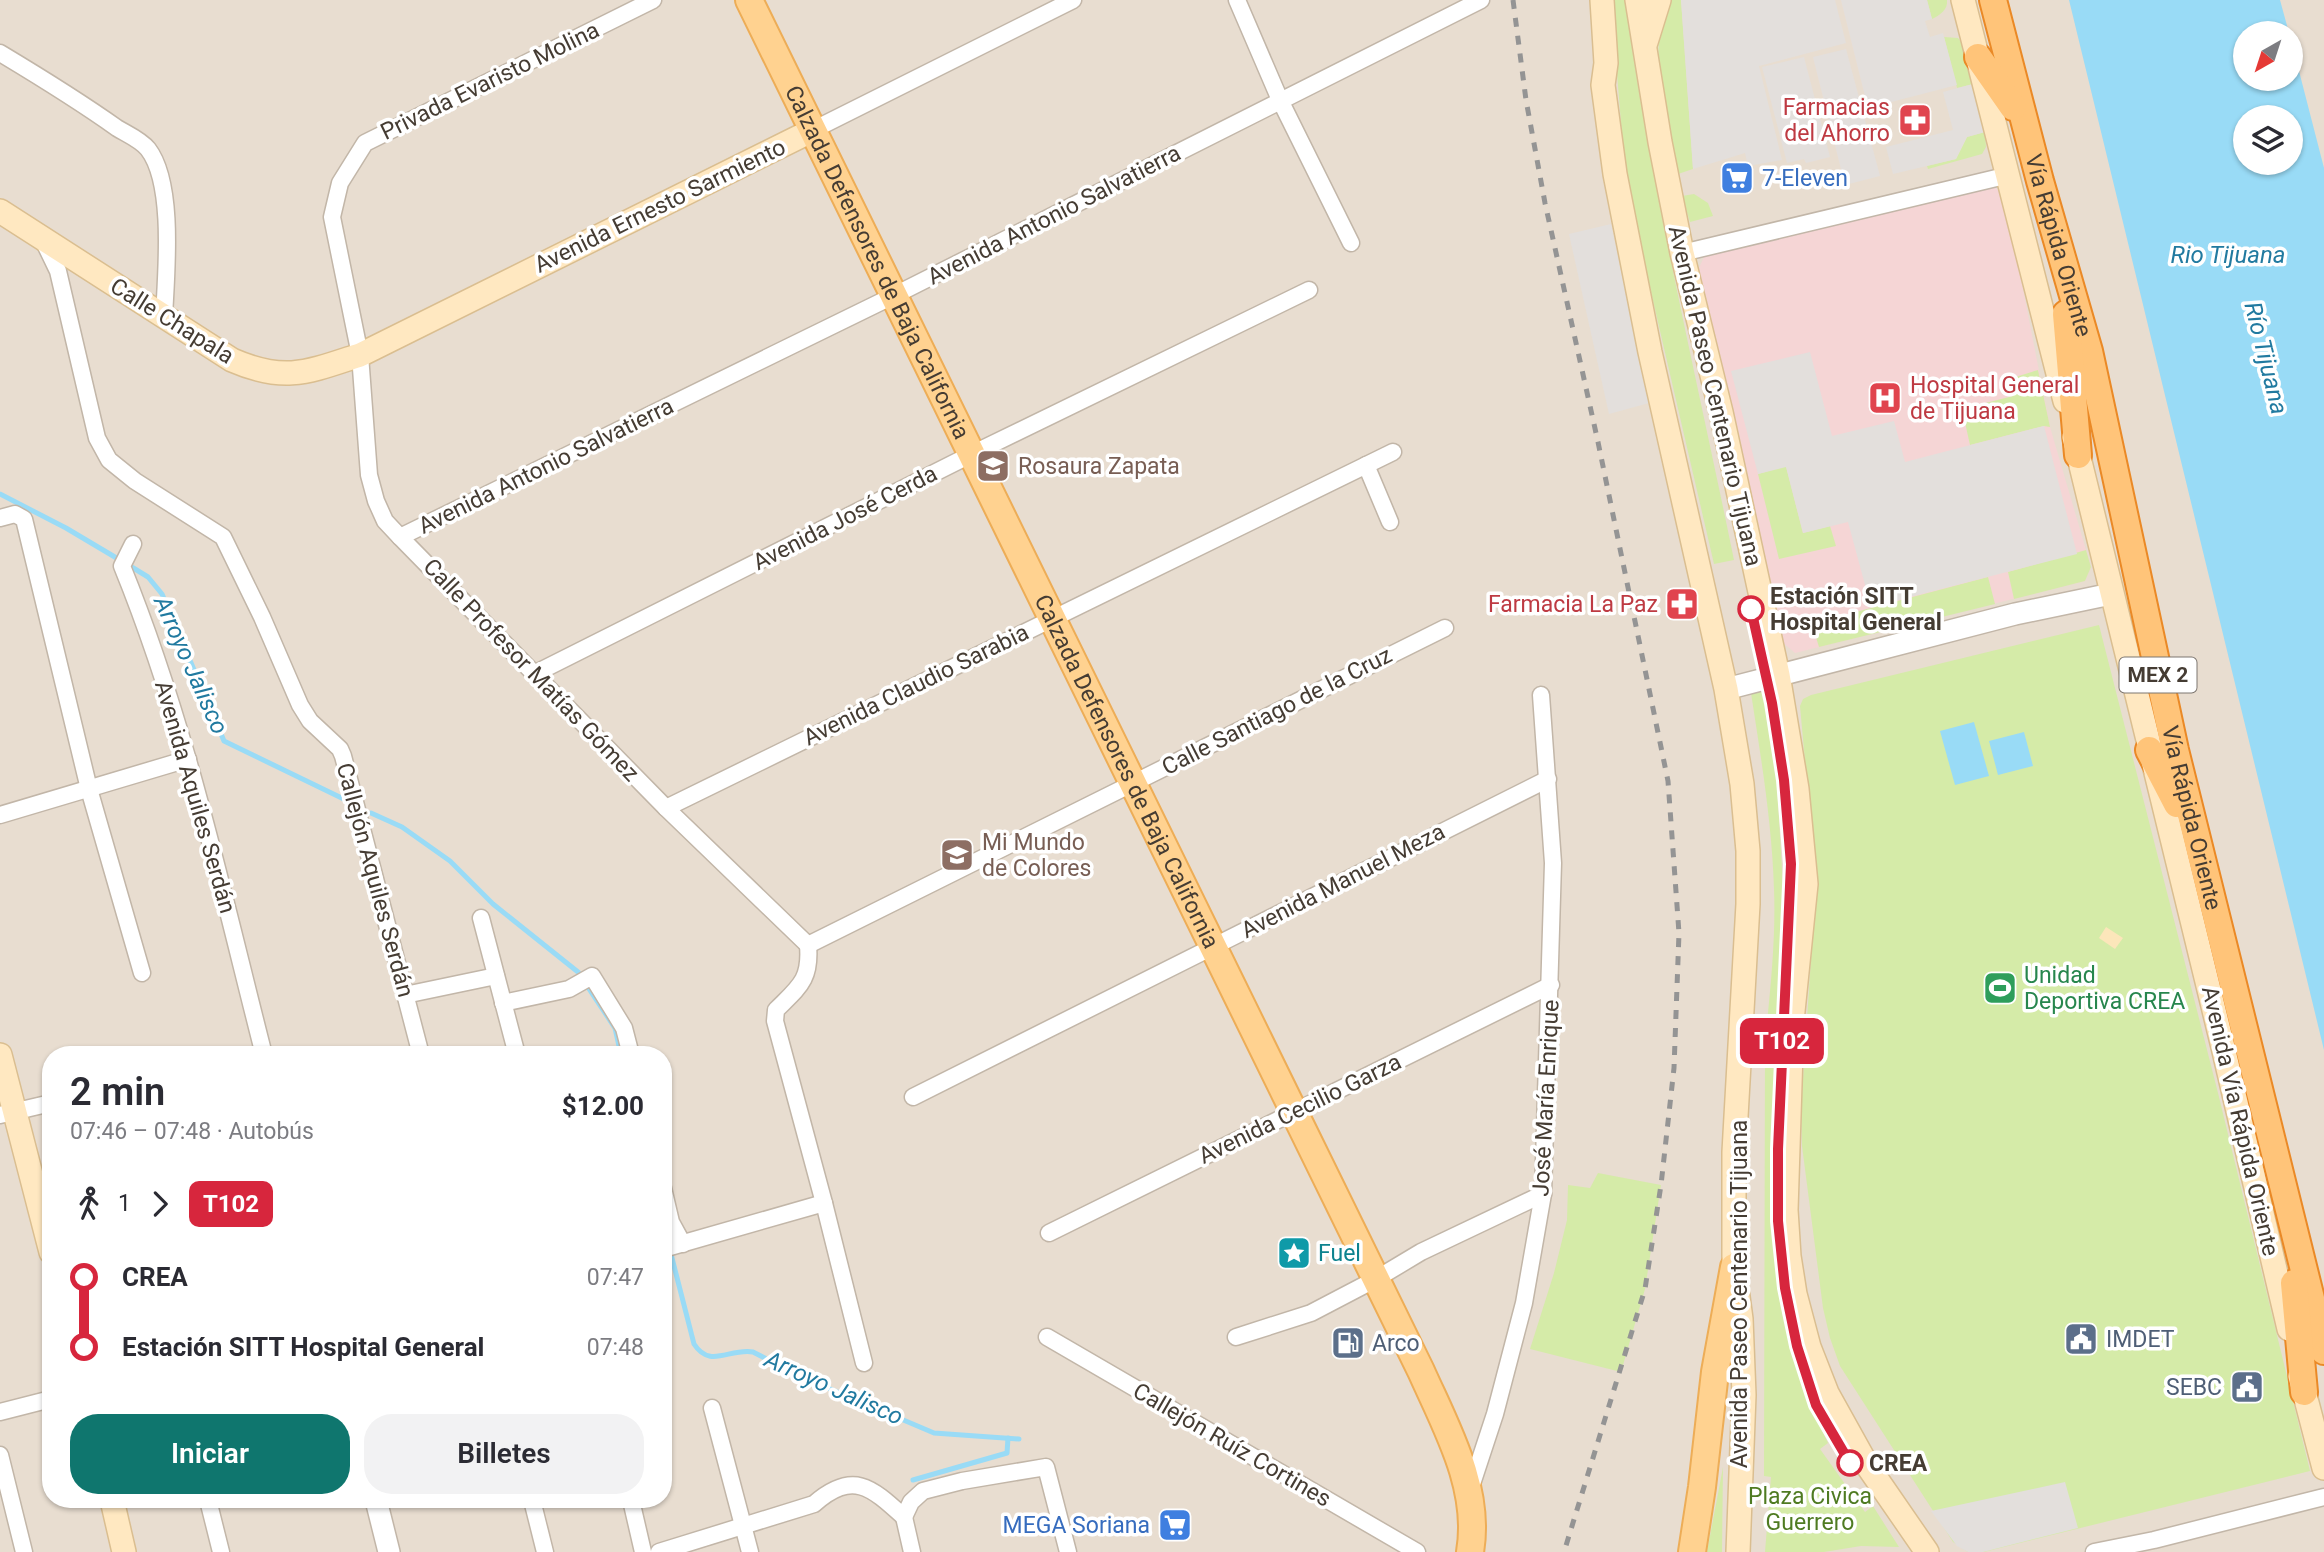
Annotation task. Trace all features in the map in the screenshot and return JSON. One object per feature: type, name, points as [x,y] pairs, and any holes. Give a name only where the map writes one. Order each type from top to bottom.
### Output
[{"type":"highway","name":"Vía Rápida Oriente","points":[[1993,0],[2024,122],[2089,351],[2155,666],[2324,1350]]},
{"type":"highway","points":[[1978,57],[2024,122]]},
{"type":"highway","points":[[2062,256],[2078,455]]},
{"type":"highway","points":[[2149,750],[2185,823],[2205,874]]},
{"type":"highway","points":[[2291,1218],[2304,1392]]},
{"type":"main road","name":"Calzada Defensores de Baja California","points":[[749,0],[1376,1279],[1456,1449],[1469,1492],[1472,1523],[1470,1552]]},
{"type":"main road","points":[[1590,0],[1595,59],[1603,85]]},
{"type":"main road","name":"Avenida Paseo Centenario Tijuana","points":[[1602,0],[1606,63],[1603,85],[1615,174],[1632,265],[1726,689],[1742,784],[1748,850],[1747,918],[1734,1152],[1734,1267],[1741,1319],[1744,1395],[1738,1552]]},
{"type":"main road","name":"Avenida Paseo Centenario Tijuana","points":[[1637,0],[1660,142],[1682,253],[1721,412],[1778,675],[1797,789],[1806,884],[1792,1021],[1786,1210],[1795,1294],[1826,1393],[1867,1465],[1927,1552]]},
{"type":"main road","points":[[1644,49],[1659,0]]},
{"type":"main road","name":"Avenida Vía Rápida Oriente","points":[[1963,0],[2078,455],[2324,1468]]},
{"type":"main road","name":"Avenida Ernesto Sarmiento","points":[[360,355],[813,130]]},
{"type":"main road","name":"Calle Chapala","points":[[0,211],[232,360],[255,370],[280,374],[302,373],[360,355]]},
{"type":"main road","points":[[0,1055],[8,1113],[42,1223]]},
{"type":"main road","points":[[1692,1552],[1715,1372],[1734,1267]]},
{"type":"main road","points":[[114,1508],[124,1552]]},
{"type":"street","name":"Privada Evaristo Molina","points":[[365,143],[653,0]]},
{"type":"street","name":"Avenida Ernesto Sarmiento","points":[[813,130],[1073,0]]},
{"type":"street","points":[[1237,0],[1280,100],[1351,243]]},
{"type":"street","name":"Avenida Antonio Salvatierra","points":[[400,537],[895,295],[1481,0]]},
{"type":"street","points":[[0,53],[68,94],[147,148],[157,167],[163,197],[167,240],[164,317]]},
{"type":"street","name":"Calle Profesor Matías Gómez","points":[[365,143],[340,183],[331,217],[360,355],[369,475],[385,521],[666,808],[808,945]]},
{"type":"street","points":[[1682,253],[1781,227],[2009,175]]},
{"type":"street","name":"Callejón Aquiles Serdán","points":[[43,240],[58,271],[97,438],[109,460],[135,481],[224,539],[300,705],[310,721],[340,749],[419,1046]]},
{"type":"street","name":"Avenida José Cerda","points":[[534,674],[972,454],[1309,290]]},
{"type":"street","name":"Avenida Claudio Sarabia","points":[[666,808],[1393,452]]},
{"type":"street","points":[[1366,465],[1390,522]]},
{"type":"street","points":[[0,518],[20,515],[24,519],[89,789],[142,973]]},
{"type":"street","name":"Avenida Aquiles Serdán","points":[[127,556],[140,612],[188,759],[262,1046]]},
{"type":"street","points":[[1726,689],[2015,614],[2111,594]]},
{"type":"street","name":"Calle Santiago de la Cruz","points":[[808,945],[1445,628]]},
{"type":"street","name":"José María Enrique","points":[[1469,1492],[1524,1303],[1543,1194],[1553,863],[1541,695]]},
{"type":"street","points":[[0,815],[188,759]]},
{"type":"street","name":"Avenida Manuel Meza","points":[[913,1097],[1548,779]]},
{"type":"street","points":[[481,918],[515,1046]]},
{"type":"street","points":[[808,945],[810,965],[806,976],[801,986],[776,1010],[775,1021],[864,1363]]},
{"type":"street","points":[[405,995],[496,976]]},
{"type":"street","points":[[503,1003],[574,986],[592,976],[624,1028],[629,1046]]},
{"type":"street","name":"Avenida Cecilio Garza","points":[[1049,1233],[1551,985]]},
{"type":"street","points":[[8,1113],[42,1105]]},
{"type":"street","points":[[1236,1337],[1311,1313],[1421,1252],[1543,1194]]},
{"type":"street","points":[[672,1247],[824,1203]]},
{"type":"street","points":[[672,1224],[682,1244]]},
{"type":"street","name":"Callejón Ruíz Cortines","points":[[1047,1338],[1417,1552]]},
{"type":"street","points":[[0,1412],[42,1401]]},
{"type":"street","points":[[712,1408],[750,1552]]},
{"type":"street","points":[[0,1455],[24,1552]]},
{"type":"street","points":[[904,1517],[911,1503],[923,1491],[1046,1466],[1068,1552]]},
{"type":"street","points":[[659,1552],[814,1504],[829,1491],[852,1484],[875,1492],[904,1517],[912,1552]]},
{"type":"street","points":[[2094,1552],[2154,1540],[2324,1497]]},
{"type":"street","points":[[210,1508],[221,1552]]},
{"type":"street","points":[[378,1508],[389,1552]]},
{"type":"street","points":[[534,1508],[545,1552]]},
{"type":"street","points":[[633,1508],[643,1552]]},
{"type":"shaded area","points":[[0,0],[2324,0],[2324,1552],[0,1552]]},
{"type":"shaded area","points":[[1681,0],[1835,0],[1846,43],[1759,66],[1782,160],[1748,166],[1745,153],[1693,169]]},
{"type":"shaded area","points":[[1841,0],[1927,0],[1932,19],[1925,21],[1930,37],[1943,33],[1957,85],[1868,108]]},
{"type":"shaded area","points":[[1846,49],[1880,176],[1845,185],[1813,57]]},
{"type":"shaded area","points":[[1804,57],[1830,157],[1806,163],[1804,159],[1787,163],[1762,67]]},
{"type":"shaded area","points":[[1973,84],[1985,132],[1967,137],[1956,159],[1893,174],[1886,147],[1953,130],[1943,92]]},
{"type":"shaded area","name":"Hospital General de Tijuana","points":[[1993,187],[2004,192],[2050,427],[2091,567],[2085,581],[1795,653],[1781,641],[1698,270],[1704,257]]},
{"type":"shaded area","points":[[1611,224],[1649,403],[1609,414],[1569,234]]},
{"type":"shaded area","points":[[1810,352],[1832,436],[1894,421],[1905,462],[2044,426],[2077,554],[1871,607],[1848,522],[1803,533],[1786,467],[1758,474],[1731,371]]},
{"type":"shaded area","points":[[2065,1482],[2078,1528],[1983,1552],[1968,1552],[1957,1546],[1931,1511]]},
{"type":"green space","points":[[1611,0],[1625,0],[1661,211],[1734,560],[1714,564],[1626,184]]},
{"type":"green space","points":[[1668,0],[1681,0],[1693,169],[1678,174],[1658,61],[1659,35]]},
{"type":"green space","points":[[1927,0],[1947,0],[1946,7],[1932,19]]},
{"type":"green space","points":[[1944,37],[1958,38],[1962,43],[1973,84],[1957,88]]},
{"type":"green space","points":[[1985,132],[1986,147],[1982,154],[1928,169],[1927,166],[1956,159],[1967,137]]},
{"type":"green space","points":[[1694,194],[1708,203],[1713,216],[1690,222],[1682,196]]},
{"type":"green space","points":[[2038,370],[2050,427],[2044,426],[1970,445],[1962,409],[2013,396],[2009,379]]},
{"type":"green space","points":[[1786,466],[1803,533],[1830,526],[1836,546],[1779,559],[1758,474]]},
{"type":"green space","points":[[2086,550],[2091,567],[2085,581],[2014,599],[2008,572]]},
{"type":"green space","points":[[1988,577],[1995,604],[1819,647],[1815,634],[1854,625],[1852,613]]},
{"type":"green space","name":"Unidad Deportiva CREA","points":[[2099,625],[2218,1093],[2310,1471],[1984,1552],[1968,1552],[1953,1542],[1840,1366],[1823,1308],[1802,1146],[1801,1110],[1816,883],[1800,706],[1803,699],[1811,695]]},
{"type":"green space","name":"Plaza Civica Guerrero","points":[[1763,691],[1776,768],[1783,886],[1773,1131],[1776,1269],[1782,1312],[1791,1349],[1810,1404],[1828,1443],[1820,1449],[1865,1512],[1873,1506],[1899,1547],[1861,1546],[1824,1552],[1765,1552],[1771,1477],[1764,1476],[1765,1043],[1774,908],[1768,815],[1751,693]]},
{"type":"green space","points":[[1598,1173],[1661,1185],[1645,1289],[1621,1372],[1530,1349],[1554,1273],[1567,1220],[1568,1185],[1590,1188]]},
{"type":"green space","points":[[1723,1467],[1722,1552],[1707,1552]]},
{"type":"sand","points":[[2106,927],[2123,938],[2115,949],[2099,938]]},
{"type":"water","name":"Rio Tijuana","points":[[2069,0],[2280,0],[2286,21],[2233,21],[2233,91],[2303,91],[2303,87],[2324,168],[2324,1050]]},
{"type":"water","points":[[1974,722],[1989,776],[1955,785],[1940,731]]},
{"type":"water","points":[[2024,732],[2033,766],[1998,775],[1989,741]]},
{"type":"waterway","name":"Arroyo Jalisco","points":[[0,494],[66,528],[148,577],[162,594],[224,741],[352,803]]},
{"type":"waterway","name":"Arroyo Jalisco","points":[[371,813],[402,827],[450,861],[493,904],[578,972],[615,1028],[619,1046]]},
{"type":"waterway","name":"Arroyo Jalisco","points":[[672,1258],[694,1344],[707,1355],[753,1352],[802,1377],[934,1433],[1019,1439]]},
{"type":"waterway","points":[[913,1480],[1007,1453],[1008,1438]]},
{"type":"railway","points":[[1513,0],[1526,100],[1545,203],[1668,781],[1679,933],[1674,1068],[1661,1185],[1645,1289],[1564,1552]]},
{"type":"bus line","name":"T102","points":[[1751,609],[1772,703],[1784,780],[1791,864],[1778,1149],[1778,1221],[1785,1288],[1797,1346],[1816,1405],[1850,1463]]},
{"type":"place","name":"Farmacias del Ahorro","points":[[1915,120]]},
{"type":"place","name":"7-Eleven","points":[[1737,178]]},
{"type":"place","name":"Hospital General de Tijuana","points":[[1885,398]]},
{"type":"place","name":"Rosaura Zapata","points":[[993,466]]},
{"type":"place","name":"Farmacia La Paz","points":[[1682,604]]},
{"type":"place","name":"Estación SITT Hospital General","points":[[1751,609]]},
{"type":"place","name":"Mi Mundo de Colores","points":[[957,855]]},
{"type":"place","name":"Unidad Deportiva CREA","points":[[2000,988]]},
{"type":"place","name":"Fuel","points":[[1294,1253]]},
{"type":"place","name":"IMDET","points":[[2081,1339]]},
{"type":"place","name":"Arco","points":[[1348,1343]]},
{"type":"place","name":"SEBC","points":[[2247,1387]]},
{"type":"place","name":"CREA","points":[[1850,1463]]},
{"type":"place","name":"MEGA Soriana","points":[[1175,1525]]},
{"type":"water label","name":"Río Tijuana","points":[[2266,358]]}]
